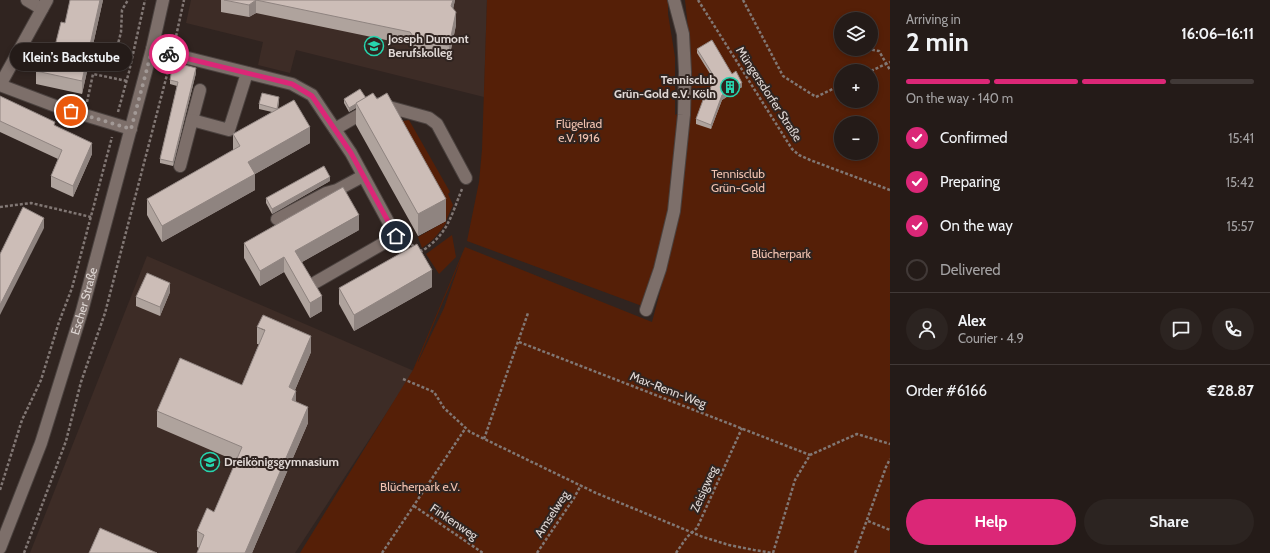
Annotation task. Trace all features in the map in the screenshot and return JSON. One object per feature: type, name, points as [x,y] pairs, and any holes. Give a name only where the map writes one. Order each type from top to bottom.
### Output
[{"type":"street","points":[[27,0],[44,4],[0,85],[58,107],[131,129]]},
{"type":"street","name":"Escher Straße","points":[[0,548],[41,443],[82,311],[152,50],[163,0]]},
{"type":"street","points":[[646,310],[660,269],[674,211],[684,115],[685,72],[683,34],[674,0]]},
{"type":"street","points":[[152,50],[292,84],[312,96],[351,153],[396,236],[316,282]]},
{"type":"street","points":[[192,120],[229,130],[246,73]]},
{"type":"street","points":[[180,166],[200,90]]},
{"type":"street","points":[[335,129],[378,104],[429,118],[437,124],[466,178]]},
{"type":"street","points":[[277,219],[326,193],[337,190],[363,176]]},
{"type":"path","points":[[116,52],[121,32],[122,10],[128,0]]},
{"type":"path","points":[[0,490],[22,420],[41,380],[59,322],[72,288],[127,81],[145,0]]},
{"type":"path","points":[[24,553],[66,441],[81,382],[105,313],[172,54],[184,0]]},
{"type":"path","name":"Müngersdorfer Straße","points":[[698,0],[792,149],[799,155],[810,160],[890,190]]},
{"type":"path","points":[[743,0],[783,76],[816,97],[834,88]]},
{"type":"path","points":[[98,47],[133,56]]},
{"type":"path","points":[[878,51],[888,63],[890,70]]},
{"type":"path","points":[[878,68],[888,63]]},
{"type":"path","points":[[84,115],[94,74],[127,81]]},
{"type":"path","points":[[396,236],[422,250],[434,243],[449,224],[466,178]]},
{"type":"path","points":[[0,207],[30,203],[91,218]]},
{"type":"path","points":[[484,439],[528,313]]},
{"type":"path","name":"Max-Renn-Weg","points":[[519,342],[810,455]]},
{"type":"path","points":[[403,379],[434,392],[444,408],[465,428],[484,439],[612,500],[729,545],[773,553],[795,480],[810,455],[857,434],[890,444]]},
{"type":"path","points":[[382,553],[465,428]]},
{"type":"path","name":"Zeisigweg","points":[[676,553],[687,536],[697,528],[742,428]]},
{"type":"path","points":[[855,553],[868,521],[886,466],[890,459]]},
{"type":"path","name":"Amselweg","points":[[537,553],[581,485]]},
{"type":"path","name":"Finkenweg","points":[[414,506],[483,553]]},
{"type":"path","points":[[868,521],[890,530]]},
{"type":"shaded area","name":"Joseph Dumont Berufskolleg","points":[[191,0],[487,0],[484,97],[296,50],[290,73],[258,65],[263,42],[186,23]]},
{"type":"shaded area","name":"Dreikönigsgymnasium","points":[[147,256],[414,371],[295,553],[30,553]]},
{"type":"green space","name":"Flügelrad e.V. 1916","points":[[487,0],[668,0],[668,14],[675,57],[675,115],[677,114],[673,178],[663,242],[642,306],[467,241],[479,182],[482,150]]},
{"type":"green space","points":[[685,0],[890,0],[890,553],[300,553],[413,370],[465,247],[652,322],[679,203],[685,162],[690,82],[689,41]],"holes":[[[461,259],[444,308],[418,362],[418,361]]]},
{"type":"green space","points":[[409,120],[450,192],[448,194],[453,205],[446,221],[391,123]]},
{"type":"green space","points":[[446,221],[436,237],[422,248],[418,237]]},
{"type":"green space","points":[[452,235],[456,257],[439,274],[426,254]]},
{"type":"building","points":[[70,0],[100,0],[82,81],[36,71],[43,44],[55,46],[61,22],[65,23]]},
{"type":"building","points":[[224,0],[256,0],[249,5]]},
{"type":"building","points":[[256,0],[453,0],[451,6],[456,12],[449,46],[415,39],[410,32]]},
{"type":"building","name":"Tennisclub Grün-Gold e.V. Köln","points":[[712,40],[732,74],[736,71],[742,83],[722,95],[711,125],[696,119],[703,100],[705,100],[715,78],[697,49]]},
{"type":"building","points":[[173,62],[196,68],[173,162],[160,159],[178,82],[170,80]]},
{"type":"building","points":[[360,89],[366,98],[349,108],[344,99]]},
{"type":"building","points":[[262,93],[279,97],[277,109],[259,104]]},
{"type":"building","points":[[373,93],[377,99],[387,93],[446,199],[418,214],[356,103]]},
{"type":"building","points":[[0,96],[55,122],[54,125],[92,143],[73,186],[51,176],[62,150],[0,121]]},
{"type":"building","points":[[294,100],[310,127],[248,162],[255,174],[162,226],[147,199],[240,146],[233,134]]},
{"type":"building","points":[[324,166],[330,177],[272,209],[266,198]]},
{"type":"building","points":[[343,187],[359,215],[295,251],[322,296],[310,303],[284,257],[260,271],[244,243]]},
{"type":"building","points":[[23,207],[44,218],[0,305],[0,254]]},
{"type":"building","points":[[417,244],[432,270],[354,315],[339,288]]},
{"type":"building","points":[[147,273],[170,283],[160,307],[136,297]]},
{"type":"building","points":[[263,315],[311,336],[289,387],[296,391],[292,400],[308,407],[245,553],[197,553],[204,535],[197,531],[207,508],[214,512],[242,447],[157,411],[180,358],[242,385],[265,330],[257,327]]},
{"type":"building","points":[[100,528],[157,553],[89,553]]},
{"type":"way so far","points":[[71,111],[131,129],[152,50],[169,54]]},
{"type":"place","name":"Joseph Dumont Berufskolleg","points":[[374,46]]},
{"type":"place","name":"Tennisclub Grün-Gold e.V. Köln","points":[[730,87]]},
{"type":"place","name":"Klein’s Backstube","points":[[71,111]]},
{"type":"place","name":"Dreikönigsgymnasium","points":[[210,462]]},
{"type":"route","points":[[169,54],[292,84],[312,96],[351,153],[396,236]]},
{"type":"park label","name":"Tennisclub Grün-Gold","points":[[738,181]]},
{"type":"park label","name":"Blücherpark","points":[[781,254]]},
{"type":"park label","name":"Blücherpark e.V.","points":[[420,487]]}]
